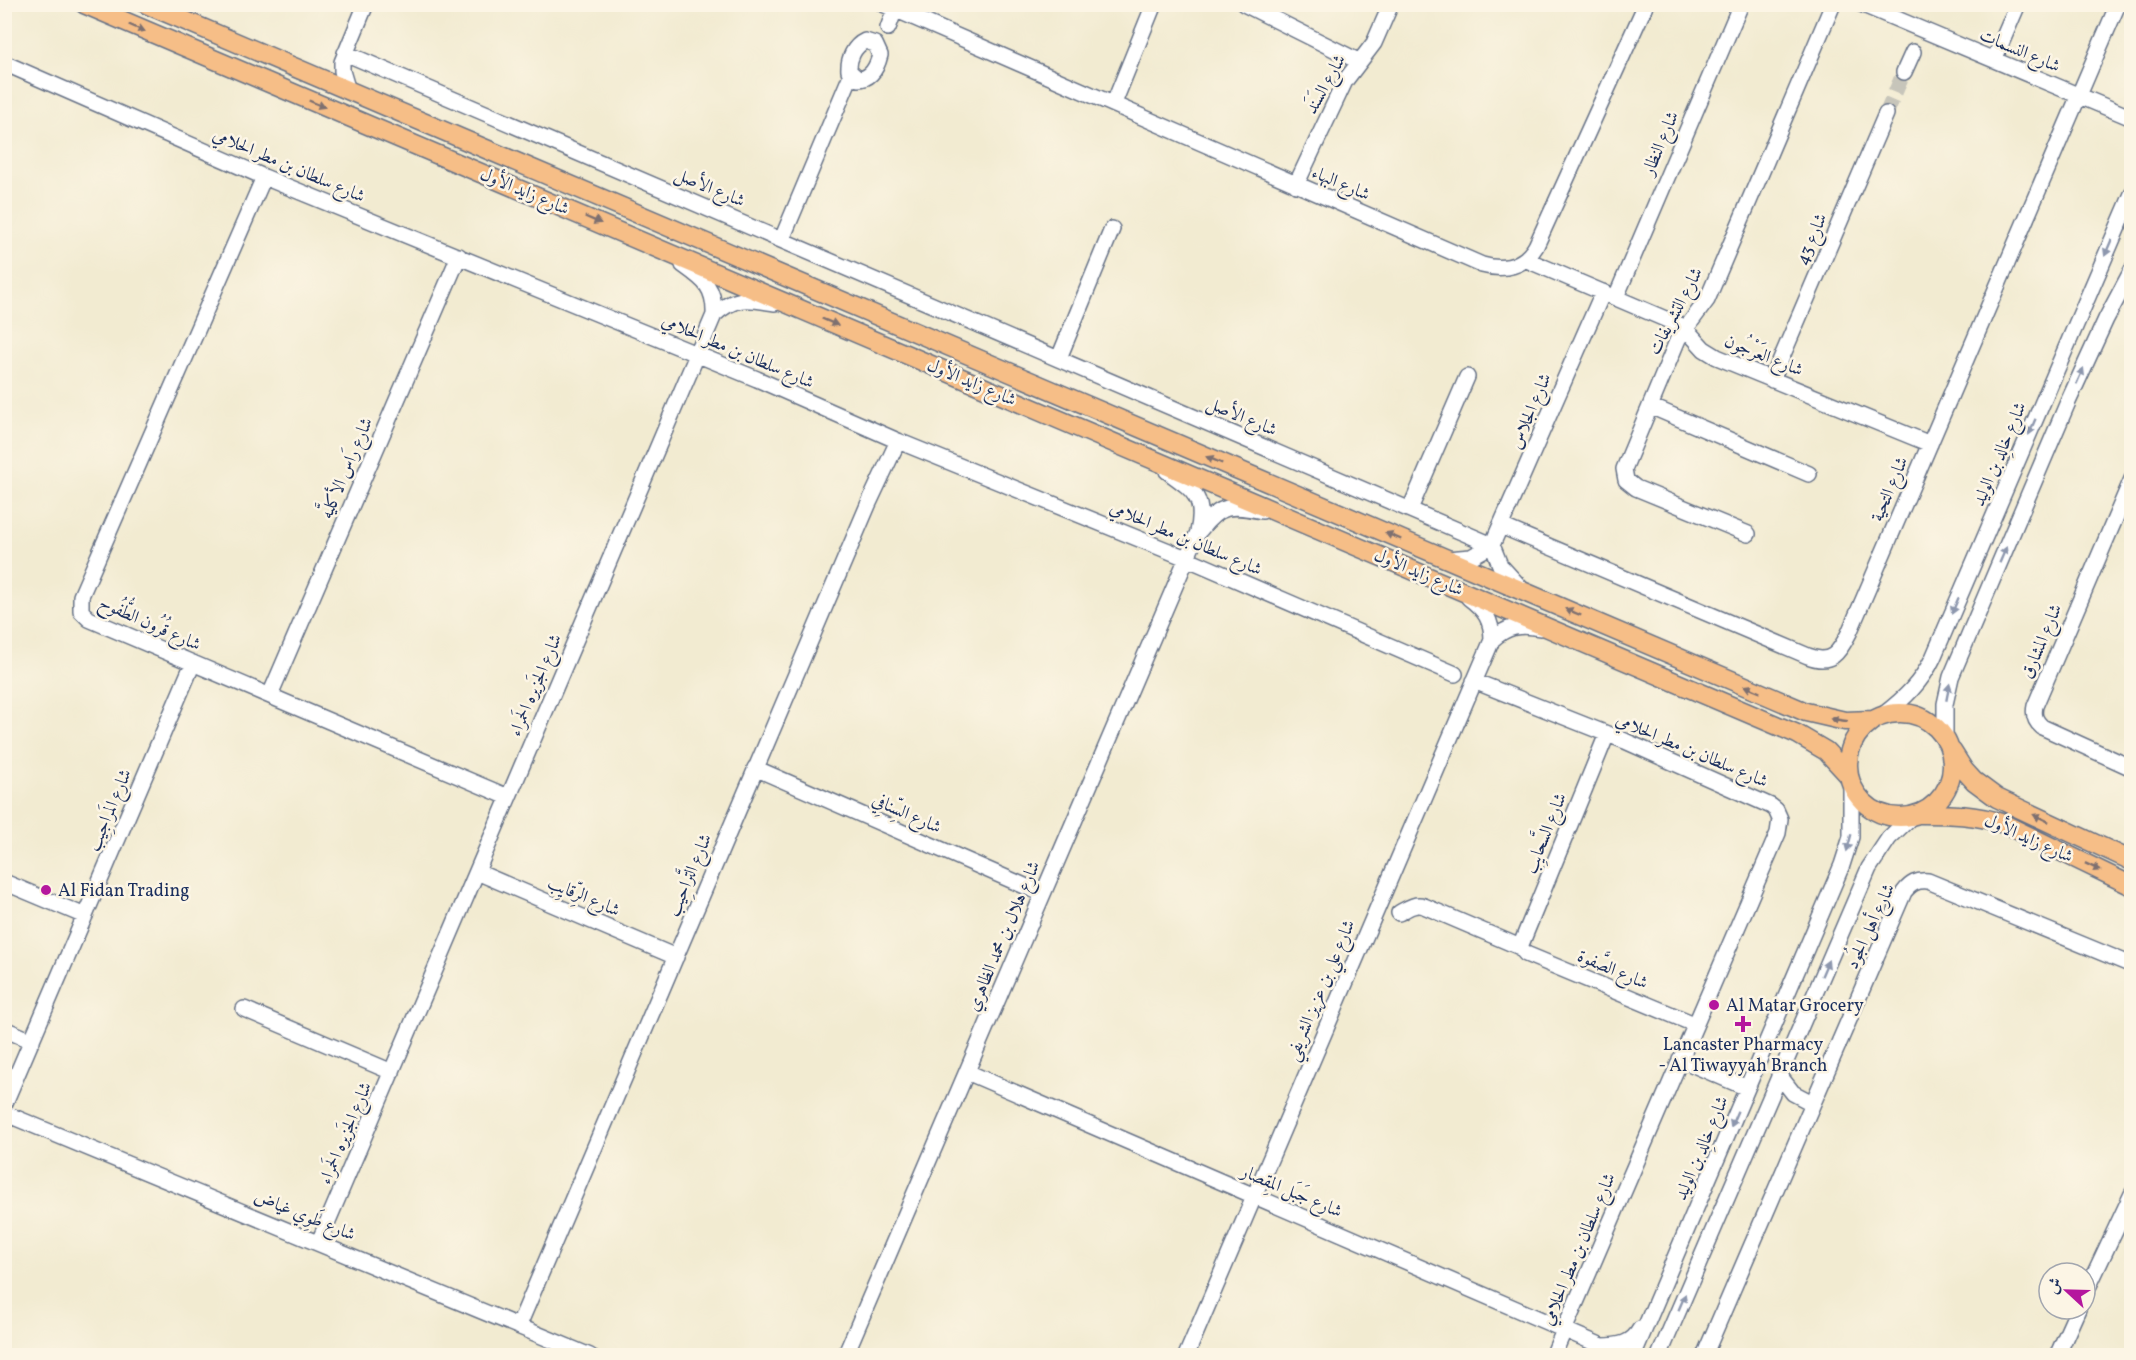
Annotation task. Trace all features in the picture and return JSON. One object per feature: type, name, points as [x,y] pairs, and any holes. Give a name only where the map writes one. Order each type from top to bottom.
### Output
[{"type":"main road","name":"شارع زايد الأول","points":[[84,4],[1797,734],[1826,751],[1850,780]]},
{"type":"main road","name":"شارع زايد الأول","points":[[152,7],[1806,712],[1845,721],[1878,718]]},
{"type":"main road","points":[[1895,713],[1918,716],[1938,729],[1948,743],[1953,761],[1948,787],[1931,808],[1915,816],[1887,816],[1875,812],[1861,800],[1850,780],[1848,764],[1855,739],[1878,718],[1895,713]]},
{"type":"main road","name":"شارع زايد الأول","points":[[1948,743],[1969,775],[1997,798],[2132,861]]},
{"type":"main road","name":"شارع زايد الأول","points":[[1915,816],[1959,814],[1988,818],[2132,886]]},
{"type":"street","points":[[152,7],[177,4]]},
{"type":"street","points":[[348,91],[342,71],[345,53],[366,4]]},
{"type":"street","points":[[1114,103],[1154,4]]},
{"type":"street","points":[[1244,4],[1358,61]]},
{"type":"street","name":"شارع السَنَد","points":[[1296,185],[1345,81],[1374,43],[1392,4]]},
{"type":"street","points":[[1527,260],[1536,246],[1646,4]]},
{"type":"street","name":"شارع النظار","points":[[1609,294],[1741,4]]},
{"type":"street","name":"شارع التشريفات","points":[[1748,534],[1636,488],[1628,483],[1624,473],[1684,327],[1707,300],[1833,4]]},
{"type":"street","name":"شارع النسمات","points":[[1861,4],[2131,118]]},
{"type":"street","points":[[1994,60],[2018,4]]},
{"type":"street","name":"شارع التحية","points":[[1502,526],[1808,656],[1824,659],[1835,654],[1849,633],[2118,4]]},
{"type":"street","points":[[851,75],[861,79],[869,76],[879,60],[889,7]]},
{"type":"street","name":"شارع البهاء","points":[[889,7],[1482,265],[1501,268],[1527,260]]},
{"type":"street","points":[[782,239],[851,75],[849,63],[859,44],[884,39]]},
{"type":"street","points":[[1904,72],[1913,52]]},
{"type":"street","name":"شارع الأصل","points":[[345,53],[1492,545]]},
{"type":"street","name":"شارع سلطان بن مطر الحلامي","points":[[4,63],[264,177],[696,354],[898,441],[1186,558],[1455,674]]},
{"type":"street","name":"شارع 43","points":[[1772,380],[1886,114]]},
{"type":"street","name":"شارع قُرُون الطُّفُوح","points":[[264,177],[81,596],[81,611],[89,619],[508,797]]},
{"type":"street","name":"شارع خالِد بن الوليد","points":[[1878,718],[1912,691],[1927,670],[2132,194]]},
{"type":"street","points":[[1059,358],[1112,229]]},
{"type":"street","points":[[657,247],[698,275],[707,284],[713,296],[714,315]]},
{"type":"street","name":"شارع رَاس الأكليَّه","points":[[270,695],[459,256]]},
{"type":"street","name":"شارع العَرْجُون","points":[[1527,260],[1684,327],[1711,354],[1930,444]]},
{"type":"street","points":[[1948,743],[1945,705],[1951,677],[2068,402],[2106,319],[2132,270]]},
{"type":"street","name":"شارع الجلاس","points":[[1492,545],[1609,294]]},
{"type":"street","points":[[714,315],[728,303],[743,299],[794,306]]},
{"type":"street","name":"شارع الجَزيره الحَمراء","points":[[319,1242],[714,315]]},
{"type":"street","points":[[1410,510],[1467,377]]},
{"type":"street","points":[[1650,406],[1809,474]]},
{"type":"street","name":"شارع التَّراحِيب","points":[[519,1325],[755,768],[868,505],[898,441]]},
{"type":"street","name":"شارع هلال بن محمد الظاهري","points":[[1150,458],[1193,492],[1201,512],[1198,532]]},
{"type":"street","name":"شارع المشارق","points":[[2132,479],[2128,499],[2034,712],[2035,718],[2042,727],[2132,768]]},
{"type":"street","name":"شارع هلال بن محمد الظاهري","points":[[845,1356],[1198,532],[1211,515],[1225,508],[1244,507],[1287,517]]},
{"type":"street","points":[[1447,559],[1472,557],[1492,545],[1495,556],[1506,574],[1526,592]]},
{"type":"street","points":[[1452,586],[1485,612],[1491,623],[1492,640]]},
{"type":"street","points":[[1492,640],[1514,626],[1555,630]]},
{"type":"street","name":"شارع علي بن عزيز الشريفي","points":[[1186,1356],[1492,640]]},
{"type":"street","name":"شارع المَراجِيب","points":[[4,1105],[193,663]]},
{"type":"street","name":"شارع سلطان بن مطر الحلامي","points":[[1474,681],[1607,734],[1771,806],[1776,810],[1780,819],[1778,833],[1761,874],[1694,1024],[1553,1356]]},
{"type":"street","name":"شارع السَّحايِب","points":[[1520,947],[1607,734]]},
{"type":"street","name":"شارع السِّنافِي","points":[[755,768],[1043,894]]},
{"type":"street","name":"شارع خالِد بن الوليد","points":[[1633,1356],[1844,858],[1851,837],[1850,780]]},
{"type":"street","points":[[1659,1356],[1869,868],[1889,838],[1915,816]]},
{"type":"street","name":"شارع الرِّقايِب","points":[[477,872],[676,957]]},
{"type":"street","name":"شارع أهل الجُود","points":[[1704,1356],[1805,1101],[1904,892],[1914,882],[1928,880],[2132,965]]},
{"type":"street","points":[[4,882],[85,916]]},
{"type":"street","name":"شارع الصَّفوة","points":[[1400,913],[1418,904],[1520,947],[1526,954],[1694,1024]]},
{"type":"street","name":"شارع الجَزيره الحَمراء","points":[[243,1009],[392,1072]]},
{"type":"street","points":[[4,1029],[32,1041]]},
{"type":"street","points":[[1680,1059],[1747,1088]]},
{"type":"street","name":"شارع جَبَل المِقصار","points":[[967,1072],[1564,1330],[1607,1351],[1632,1340],[1637,1335],[1660,1291]]},
{"type":"street","points":[[1779,1075],[1805,1101]]},
{"type":"street","points":[[1768,1101],[1805,1101]]},
{"type":"street","name":"شارع طَوِي غياض","points":[[4,1113],[519,1325],[565,1351],[590,1356]]},
{"type":"street","points":[[2097,1268],[2132,1194]]},
{"type":"street","points":[[2057,1356],[2073,1321]]},
{"type":"tunnel","points":[[1886,114],[1904,72]]},
{"type":"place","name":"Al Fidan Trading","points":[[46,890]]},
{"type":"place","name":"Al Matar Grocery","points":[[1714,1005]]},
{"type":"place","name":"Lancaster Pharmacy - Al Tiwayyah Branch","points":[[1743,1024]]}]
